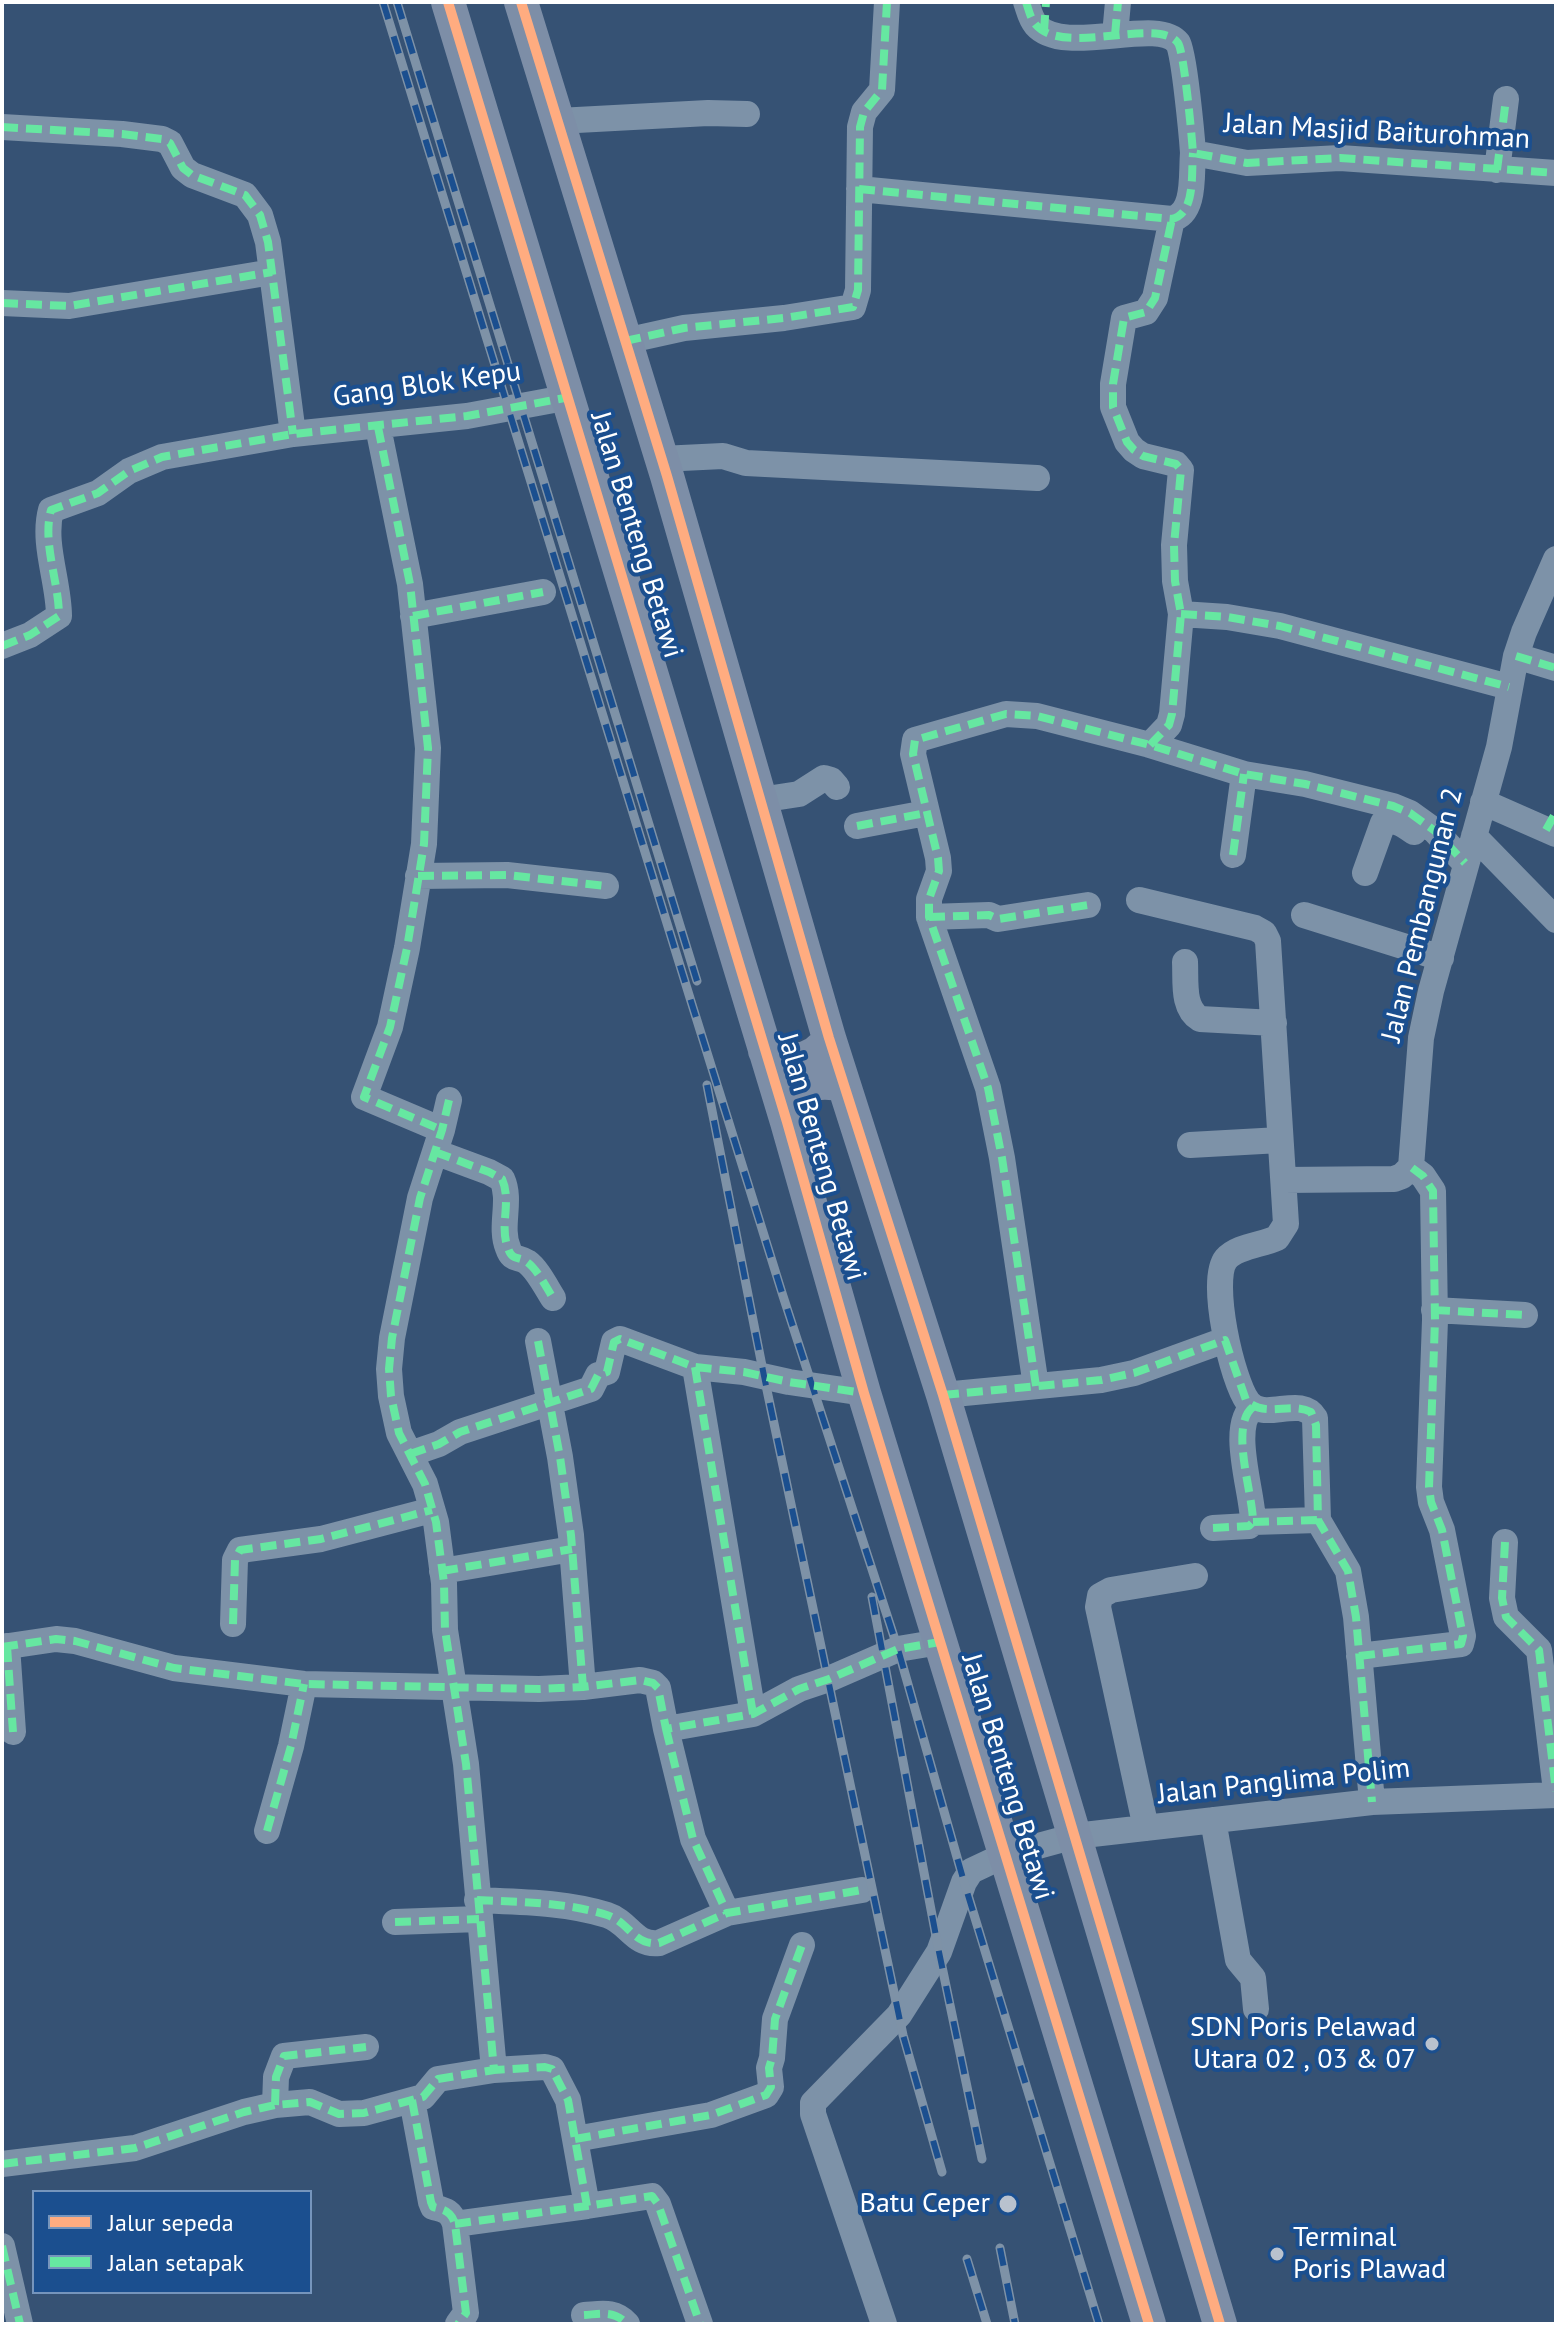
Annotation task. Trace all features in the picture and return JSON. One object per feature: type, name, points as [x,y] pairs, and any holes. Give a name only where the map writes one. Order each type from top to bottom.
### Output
[{"type":"main road","name":"Jalan Benteng Betawi","points":[[448,2],[570,397],[813,1061],[943,1395],[1064,1840],[1220,2324]]},
{"type":"main road","name":"Jalan Benteng Betawi","points":[[521,2],[664,468],[760,800],[813,1061],[791,1108],[864,1393],[940,1642],[1014,1853],[1149,2324]]},
{"type":"main road","points":[[791,1108],[810,1085],[813,1061]]},
{"type":"street","points":[[625,341],[684,328],[784,318],[853,307],[858,290],[860,127],[864,112],[882,90],[887,2]]},
{"type":"street","points":[[1026,2],[1031,17],[1044,31]]},
{"type":"street","points":[[1044,31],[1046,2]]},
{"type":"street","points":[[1115,35],[1118,2]]},
{"type":"street","name":"Jalan Masjid Baiturohman","points":[[1044,31],[1077,37],[1163,34],[1176,40],[1181,49],[1192,122],[1193,153],[1247,163],[1340,158],[1556,173]]},
{"type":"street","points":[[1497,170],[1506,99]]},
{"type":"street","points":[[558,121],[708,113],[747,114]]},
{"type":"street","points":[[2,127],[162,139],[170,143],[183,168],[192,175],[245,195],[260,215],[272,272],[293,434]]},
{"type":"street","points":[[859,189],[1172,219],[1185,212],[1189,200],[1193,153]]},
{"type":"street","points":[[1158,737],[1172,714],[1181,614],[1175,581],[1174,545],[1181,470],[1176,464],[1143,456],[1127,442],[1113,407],[1113,384],[1124,318],[1146,312],[1155,298],[1172,219]]},
{"type":"street","points":[[2,303],[69,306],[272,272]]},
{"type":"street","name":"Gang Blok Kepu","points":[[2,646],[30,635],[59,616],[51,543],[51,510],[98,493],[142,463],[293,434],[467,416],[570,397]]},
{"type":"street","points":[[378,427],[410,584],[428,748],[424,844],[407,948],[390,1027],[364,1097],[502,1179],[506,1189],[505,1238],[508,1250],[514,1259],[529,1265],[553,1298]]},
{"type":"street","points":[[664,468],[723,456],[746,463],[1037,478]]},
{"type":"street","name":"Jalan Pembangunan 2","points":[[1411,1167],[1421,1038],[1499,747],[1516,656],[1556,559]]},
{"type":"street","points":[[413,616],[543,592]]},
{"type":"street","points":[[1181,614],[1227,617],[1280,626],[1509,687]]},
{"type":"street","points":[[1516,656],[1556,668]]},
{"type":"street","points":[[1036,1386],[1002,1158],[988,1088],[929,917],[929,899],[939,871],[913,745],[915,740],[1006,714],[1024,714],[1158,737],[1244,774],[1283,779],[1410,813],[1556,920]]},
{"type":"street","points":[[1233,855],[1244,774]]},
{"type":"street","points":[[760,800],[799,794],[824,778],[837,787]]},
{"type":"street","points":[[1483,802],[1553,825]]},
{"type":"street","points":[[857,826],[926,813]]},
{"type":"street","points":[[1365,873],[1379,828],[1388,821],[1402,823],[1468,854]]},
{"type":"street","points":[[418,876],[507,875],[606,886]]},
{"type":"street","points":[[1139,900],[1255,928],[1264,933],[1268,941],[1286,1224],[1283,1232],[1265,1244],[1232,1253],[1223,1262],[1220,1277],[1225,1340],[1246,1400],[1253,1407],[1260,1410],[1303,1408],[1311,1412],[1316,1425],[1318,1520],[1348,1571],[1356,1617],[1372,1802]]},
{"type":"street","points":[[929,917],[989,915],[998,919],[1088,905]]},
{"type":"street","points":[[1304,915],[1441,958]]},
{"type":"street","points":[[1185,962],[1188,1005],[1192,1014],[1200,1019],[1274,1023]]},
{"type":"street","points":[[449,1100],[420,1198],[392,1338],[389,1369],[393,1413],[399,1433],[425,1484],[442,1571],[445,1630],[466,1764],[494,2070]]},
{"type":"street","points":[[1190,1145],[1280,1140]]},
{"type":"street","points":[[1284,1180],[1394,1179],[1411,1167],[1423,1176],[1433,1191],[1434,1310],[1429,1487],[1431,1502],[1442,1530],[1463,1641],[1461,1644],[1359,1656]]},
{"type":"street","points":[[1434,1310],[1525,1315]]},
{"type":"street","points":[[410,1454],[439,1444],[460,1432],[591,1389],[598,1375],[607,1372],[614,1342],[620,1339],[695,1367],[744,1372],[864,1393]]},
{"type":"street","points":[[943,1395],[1101,1380],[1134,1373],[1225,1340]]},
{"type":"street","points":[[538,1341],[572,1549],[583,1687]]},
{"type":"street","points":[[695,1367],[753,1714]]},
{"type":"street","points":[[1253,1407],[1244,1418],[1242,1435],[1253,1522]]},
{"type":"street","points":[[233,1624],[235,1560],[240,1550],[321,1539],[432,1510]]},
{"type":"street","points":[[1213,1528],[1249,1526],[1253,1522],[1318,1520]]},
{"type":"street","points":[[1505,1542],[1502,1598],[1506,1617],[1539,1650],[1556,1793]]},
{"type":"street","points":[[442,1571],[572,1549]]},
{"type":"street","points":[[1146,1828],[1098,1607],[1100,1596],[1111,1590],[1195,1576]]},
{"type":"street","points":[[13,1732],[5,1646],[56,1639],[75,1641],[174,1668],[304,1684],[539,1689],[640,1680],[653,1683],[658,1688],[693,1839],[727,1913]]},
{"type":"street","points":[[666,1729],[753,1714],[799,1689],[898,1649],[940,1642]]},
{"type":"street","points":[[267,1831],[291,1746],[304,1684]]},
{"type":"street","name":"Jalan Panglima Polim","points":[[884,2324],[813,2114],[813,2103],[899,2015],[939,1952],[964,1882],[971,1871],[1014,1853],[1064,1840],[1146,1828],[1372,1802],[1556,1793]]},
{"type":"street","points":[[1213,1820],[1238,1960],[1255,1982],[1256,2009]]},
{"type":"street","points":[[395,1922],[537,1903],[596,1912],[619,1919],[635,1937],[648,1944],[659,1943],[727,1913],[862,1890]]},
{"type":"street","points":[[575,2139],[711,2115],[766,2095],[771,2087],[769,2068],[775,2019],[802,1945]]},
{"type":"street","points":[[275,2105],[276,2077],[284,2056],[366,2047]]},
{"type":"street","points":[[2,2164],[135,2148],[244,2112],[275,2105],[310,2102],[339,2114],[351,2114],[412,2100],[426,2094],[438,2079],[494,2070],[545,2067],[552,2069],[568,2100],[587,2206]]},
{"type":"street","points":[[412,2100],[431,2202],[433,2207],[447,2210],[455,2224],[466,2313],[458,2324]]},
{"type":"street","points":[[455,2224],[652,2196],[662,2217],[696,2324]]},
{"type":"street","points":[[2,2246],[20,2324]]},
{"type":"street","points":[[584,2315],[609,2313],[617,2315],[627,2324]]},
{"type":"railway","points":[[383,2],[783,1296],[898,1649],[964,1882],[1099,2324]]},
{"type":"railway","points":[[397,2],[697,981]]},
{"type":"railway","points":[[707,1085],[764,1376],[903,2035],[942,2172]]},
{"type":"railway","points":[[872,1597],[939,1952],[982,2159]]},
{"type":"railway","points":[[1000,2248],[1015,2324]]},
{"type":"railway","points":[[967,2259],[987,2324]]},
{"type":"marked path","points":[[625,341],[684,328],[784,318],[853,307],[858,290],[860,127],[864,112],[882,90],[887,2]]},
{"type":"marked path","points":[[1026,2],[1036,25],[1049,34],[1088,38],[1151,33],[1167,36],[1178,43],[1193,153],[1247,163],[1340,158],[1556,173]]},
{"type":"marked path","points":[[1044,31],[1046,2]]},
{"type":"marked path","points":[[1115,35],[1118,2]]},
{"type":"marked path","points":[[1497,170],[1506,99]]},
{"type":"marked path","points":[[2,127],[162,139],[170,143],[183,168],[192,175],[245,195],[260,215],[268,242],[293,434]]},
{"type":"marked path","points":[[859,189],[1172,219],[1180,215],[1189,201],[1193,153]]},
{"type":"marked path","points":[[1150,745],[1169,725],[1172,714],[1181,614],[1175,581],[1174,545],[1181,470],[1176,464],[1143,456],[1127,442],[1113,407],[1113,384],[1124,318],[1146,312],[1155,298],[1172,219]]},
{"type":"marked path","points":[[2,303],[69,306],[272,272]]},
{"type":"marked path","points":[[2,646],[30,635],[59,616],[48,536],[51,510],[98,493],[129,471],[162,457],[293,434],[467,416],[570,397]]},
{"type":"marked path","points":[[378,427],[410,584],[428,748],[424,844],[407,948],[390,1027],[364,1097],[442,1130]]},
{"type":"marked path","points":[[413,616],[543,592]]},
{"type":"marked path","points":[[1181,614],[1227,617],[1280,626],[1509,687]]},
{"type":"marked path","points":[[1516,656],[1556,668]]},
{"type":"marked path","points":[[1036,1386],[1002,1158],[988,1088],[929,917],[929,899],[939,871],[938,858],[913,754],[915,740],[1006,714],[1037,716],[1150,745],[1244,774],[1305,784],[1393,806],[1410,813],[1435,831],[1465,863]]},
{"type":"marked path","points":[[1233,855],[1244,774]]},
{"type":"marked path","points":[[1546,830],[1556,812]]},
{"type":"marked path","points":[[857,826],[926,813]]},
{"type":"marked path","points":[[418,876],[507,875],[606,886]]},
{"type":"marked path","points":[[929,917],[989,915],[998,919],[1088,905]]},
{"type":"marked path","points":[[449,1100],[420,1198],[392,1338],[389,1369],[399,1433],[425,1484],[436,1522],[444,1583],[445,1630],[466,1764],[494,2070],[552,2069],[568,2100],[587,2206],[652,2196],[658,2204],[700,2324]]},
{"type":"marked path","points":[[435,1152],[502,1179],[506,1196],[505,1231],[510,1252],[513,1257],[531,1265],[553,1298]]},
{"type":"marked path","points":[[1359,1656],[1461,1644],[1463,1636],[1442,1530],[1431,1502],[1429,1487],[1435,1320],[1433,1191],[1423,1176],[1411,1167]]},
{"type":"marked path","points":[[1434,1310],[1525,1315]]},
{"type":"marked path","points":[[410,1454],[439,1444],[460,1432],[591,1389],[598,1375],[607,1372],[614,1342],[620,1339],[695,1367],[744,1372],[864,1393]]},
{"type":"marked path","points":[[943,1395],[1101,1380],[1134,1373],[1225,1340],[1246,1400],[1253,1406],[1311,1412],[1316,1425],[1318,1520],[1348,1571],[1356,1617],[1372,1802]]},
{"type":"marked path","points":[[538,1341],[571,1535],[583,1687]]},
{"type":"marked path","points":[[695,1367],[753,1714]]},
{"type":"marked path","points":[[1213,1528],[1249,1526],[1253,1522],[1242,1444],[1246,1416],[1253,1407]]},
{"type":"marked path","points":[[233,1624],[235,1560],[240,1550],[321,1539],[432,1510]]},
{"type":"marked path","points":[[1253,1522],[1318,1520]]},
{"type":"marked path","points":[[1505,1542],[1502,1598],[1506,1617],[1539,1650],[1556,1791]]},
{"type":"marked path","points":[[442,1571],[572,1549]]},
{"type":"marked path","points":[[2,1647],[56,1639],[75,1641],[174,1668],[304,1684],[539,1689],[640,1680],[653,1683],[658,1688],[666,1729],[753,1714],[799,1689],[898,1649],[940,1642]]},
{"type":"marked path","points":[[7,1646],[13,1732]]},
{"type":"marked path","points":[[267,1831],[291,1746],[304,1684]]},
{"type":"marked path","points":[[666,1729],[693,1839],[727,1913]]},
{"type":"marked path","points":[[477,1900],[575,1907],[615,1918],[643,1941],[659,1943],[727,1913],[862,1890]]},
{"type":"marked path","points":[[395,1922],[479,1919]]},
{"type":"marked path","points":[[575,2139],[711,2115],[766,2095],[771,2087],[769,2068],[775,2019],[802,1945]]},
{"type":"marked path","points":[[275,2105],[276,2077],[284,2056],[366,2047]]},
{"type":"marked path","points":[[2,2164],[135,2148],[244,2112],[275,2105],[310,2102],[339,2114],[364,2113],[423,2097],[438,2079],[494,2070]]},
{"type":"marked path","points":[[412,2100],[431,2202],[433,2207],[449,2214],[455,2224],[466,2313],[458,2324]]},
{"type":"marked path","points":[[455,2224],[587,2206]]},
{"type":"marked path","points":[[2,2246],[20,2324]]},
{"type":"marked path","points":[[584,2315],[612,2315],[627,2324]]},
{"type":"cycle path","points":[[448,2],[787,1122],[864,1393],[1149,2324]]},
{"type":"cycle path","points":[[521,2],[667,476],[829,1038],[943,1395],[1220,2324]]},
{"type":"place","name":"SDN Poris Pelawad Utara 02 , 03 & 07","points":[[1432,2044]]},
{"type":"place","name":"Batu Ceper","points":[[1008,2204]]},
{"type":"place","name":"Terminal Poris Plawad","points":[[1277,2254]]}]
